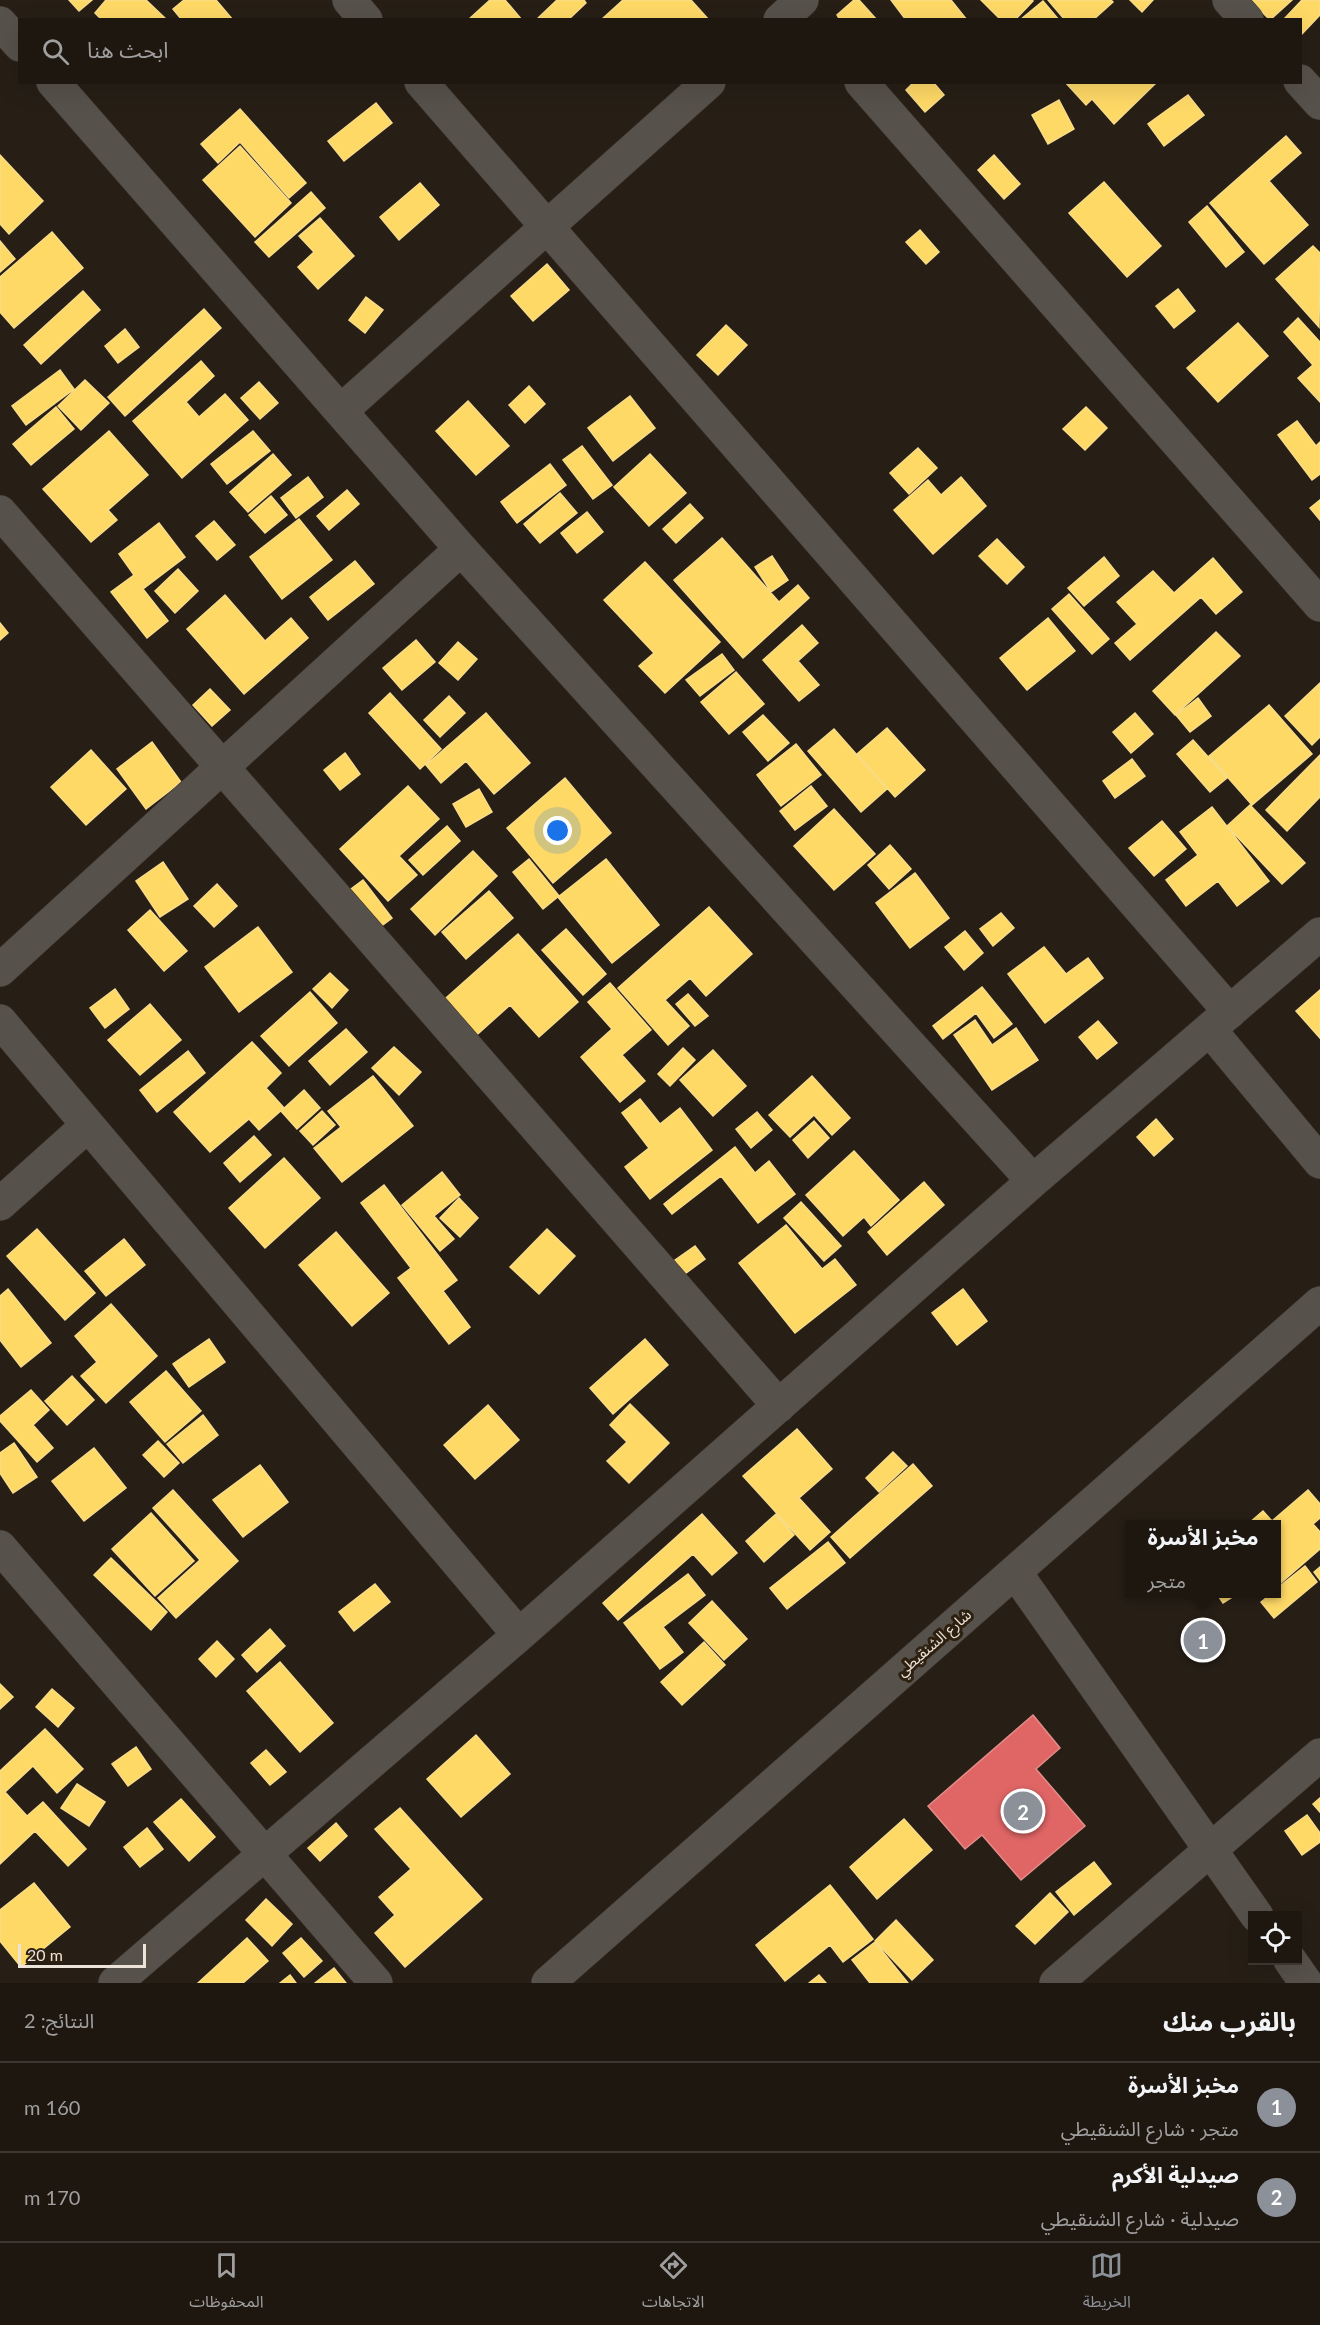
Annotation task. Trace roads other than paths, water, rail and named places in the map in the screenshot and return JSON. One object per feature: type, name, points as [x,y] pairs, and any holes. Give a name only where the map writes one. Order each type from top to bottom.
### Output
[{"type":"street","points":[[349,0],[364,18]]},
{"type":"street","points":[[1229,0],[1244,18]]},
{"type":"street","points":[[0,23],[18,43]]},
{"type":"street","points":[[1302,83],[1320,104]]},
{"type":"street","points":[[55,84],[342,410],[461,549],[1033,1181]]},
{"type":"street","points":[[423,84],[1220,1021],[1320,1162]]},
{"type":"street","points":[[342,410],[707,84]]},
{"type":"street","points":[[863,84],[1320,605]]},
{"type":"street","points":[[0,512],[223,765],[779,1406]]},
{"type":"street","points":[[0,970],[461,549]]},
{"type":"street","points":[[115,1983],[519,1635],[1033,1181],[1320,934]]},
{"type":"street","points":[[0,1021],[519,1635]]},
{"type":"street","points":[[0,1204],[88,1125]]},
{"type":"street","name":"شارع الشنقيطي","points":[[548,1983],[1320,1303]]},
{"type":"street","points":[[0,1547],[376,1983]]},
{"type":"street","points":[[1015,1572],[1253,1911]]},
{"type":"street","points":[[1056,1983],[1209,1848],[1320,1755]]},
{"type":"street","points":[[1293,1965],[1306,1983]]},
{"type":"place","name":"مخبز الأسرة","points":[[1203,1640]]},
{"type":"place","name":"صيدلية الأكرم","points":[[1023,1811]]}]
